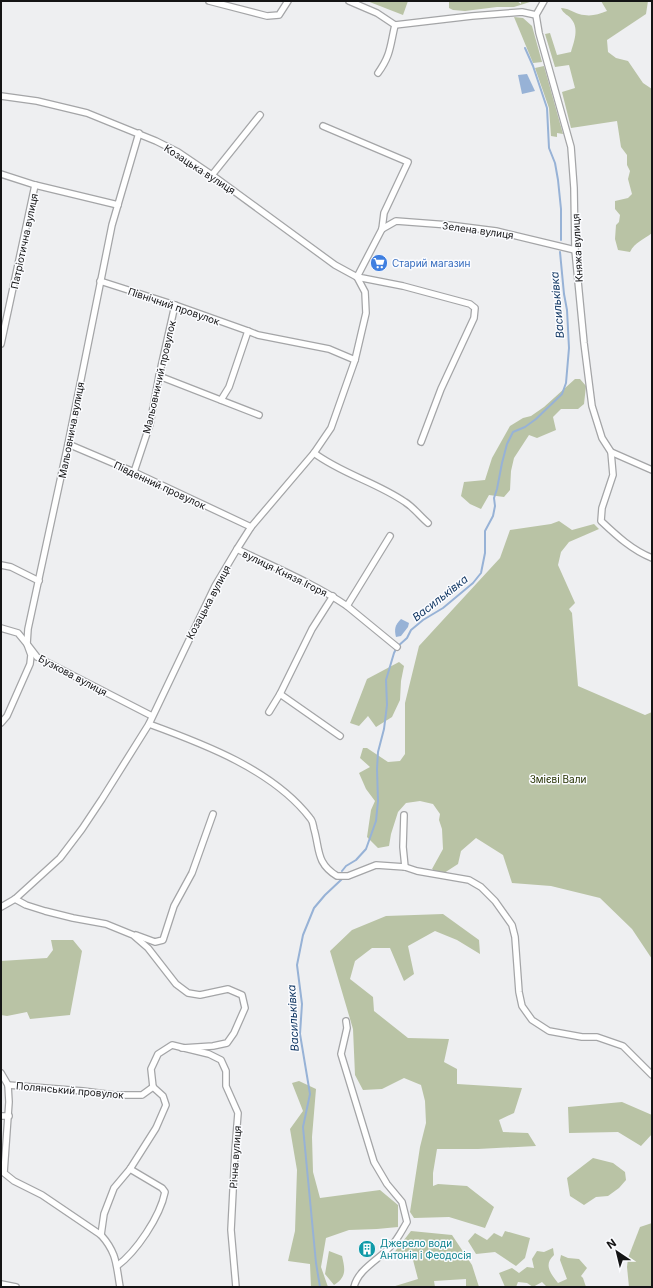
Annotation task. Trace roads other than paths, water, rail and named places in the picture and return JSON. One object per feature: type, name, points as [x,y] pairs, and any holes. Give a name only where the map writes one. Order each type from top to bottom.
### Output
[{"type":"street","points":[[209,1],[267,16],[279,16],[288,1]]},
{"type":"street","points":[[349,1],[377,13],[395,25],[522,12],[536,15],[544,1]]},
{"type":"street","name":"Княжа вулиця","points":[[536,15],[539,33],[571,147],[576,250],[584,343],[592,406],[602,438],[612,452]]},
{"type":"street","points":[[378,73],[386,62],[391,49],[395,25]]},
{"type":"street","name":"Козацька вулиця","points":[[1,96],[37,101],[87,113],[139,133],[178,152],[335,265],[357,277],[366,292],[366,313],[355,360],[331,428],[314,453],[251,527],[237,549],[212,592],[149,724],[82,829],[60,858],[15,899],[1,907]]},
{"type":"street","points":[[212,175],[260,115]]},
{"type":"street","points":[[323,126],[408,162],[384,213],[382,230],[357,277],[403,286],[470,304],[475,308],[474,318],[441,389],[421,442]]},
{"type":"street","name":"Мальовнича вулиця","points":[[1,723],[7,716],[30,664],[31,655],[27,644],[28,629],[68,444],[100,281],[118,205],[139,133]]},
{"type":"street","name":"Патріотична вулиця","points":[[1,174],[35,185],[118,205]]},
{"type":"street","name":"Патріотична вулиця","points":[[1,344],[35,185]]},
{"type":"street","name":"Зелена вулиця","points":[[382,230],[396,221],[449,225],[496,231],[576,250]]},
{"type":"street","name":"Північний провулок","points":[[100,281],[175,305],[258,335],[329,349],[355,360]]},
{"type":"street","name":"Мальовничий провулок","points":[[134,472],[150,424],[175,305]]},
{"type":"street","points":[[221,400],[229,387],[248,331]]},
{"type":"street","points":[[159,376],[259,415]]},
{"type":"street","name":"Південний провулок","points":[[68,444],[134,472],[251,527]]},
{"type":"street","points":[[652,470],[612,452],[613,475],[602,508],[601,521],[638,553],[652,558]]},
{"type":"street","points":[[314,453],[326,462],[406,502],[428,523]]},
{"type":"street","points":[[347,606],[390,536]]},
{"type":"street","name":"вулиця Князя Ігоря","points":[[237,549],[333,596],[397,647]]},
{"type":"street","points":[[1,565],[11,567],[39,581]]},
{"type":"street","name":"вулиця Князя Ігоря","points":[[269,712],[280,694],[312,629],[333,596]]},
{"type":"street","name":"Бузкова вулиця","points":[[1,628],[18,633],[37,657],[152,716]]},
{"type":"street","points":[[280,694],[340,736]]},
{"type":"street","points":[[149,724],[240,761],[291,796],[312,819],[323,865],[337,876],[348,876],[376,865],[405,867],[469,880],[481,887],[495,901],[512,926],[515,937],[519,992],[522,1006],[532,1020],[549,1032],[582,1037],[597,1037],[624,1046],[652,1075]]},
{"type":"street","points":[[15,899],[26,905],[45,911],[106,924],[155,942],[163,940],[174,906],[192,873],[213,814]]},
{"type":"street","points":[[404,815],[403,847],[405,867]]},
{"type":"street","points":[[133,935],[148,948],[176,984],[188,993],[200,995],[228,989],[242,995],[245,1008],[234,1033],[227,1043],[213,1046],[182,1048]]},
{"type":"street","points":[[346,1021],[347,1028],[341,1054],[374,1162],[387,1184],[402,1202],[407,1222],[392,1245],[355,1281],[354,1287]]},
{"type":"street","name":"Річна вулиця","points":[[154,1086],[151,1069],[158,1054],[172,1045],[209,1054],[222,1060],[226,1071],[226,1086],[238,1113],[231,1230],[236,1287]]},
{"type":"street","points":[[1,1073],[8,1085],[9,1102],[9,1116],[2,1176],[14,1180],[42,1195],[101,1235],[109,1244],[114,1254],[120,1287]]},
{"type":"street","name":"Полянський провулок","points":[[8,1085],[83,1090],[114,1095],[142,1095],[154,1086]]},
{"type":"street","points":[[101,1235],[104,1214],[114,1188],[130,1169],[156,1128],[166,1104],[163,1096],[154,1086]]},
{"type":"street","points":[[1,1116],[9,1116]]},
{"type":"street","points":[[116,1266],[123,1262],[148,1231],[162,1204],[165,1192],[162,1188],[130,1169]]},
{"type":"street","points":[[1,1284],[16,1287]]},
{"type":"water","points":[[527,74],[535,91],[522,94],[518,75]]},
{"type":"water","points":[[401,619],[409,623],[408,627],[401,636],[396,637],[395,632],[397,623]]},
{"type":"waterway","name":"Васильківка","points":[[525,48],[533,66],[547,108],[549,148],[555,163],[558,180],[561,209],[561,240]]},
{"type":"waterway","name":"Васильківка","points":[[342,871],[346,866],[356,860],[366,849],[376,821],[378,801],[378,752],[384,729],[387,705],[386,680],[394,653],[397,647],[407,638],[411,630],[423,620],[443,608],[473,583],[481,573],[485,553],[485,531],[493,516],[495,506],[494,498],[507,444],[513,432],[525,427],[536,419],[562,394],[566,383],[569,348],[567,310],[560,252]]},
{"type":"waterway","name":"Васильківка","points":[[320,1287],[316,1263],[303,1127],[310,1094],[300,1034],[302,1004],[297,965],[303,935],[314,908],[342,879]]},
{"type":"place","name":"Старий магазин","points":[[379,263]]},
{"type":"place","name":"Джерело води Антонія і Феодосія","points":[[367,1249]]},
{"type":"park label","name":"Змієві Вали","points":[[558,779]]}]
